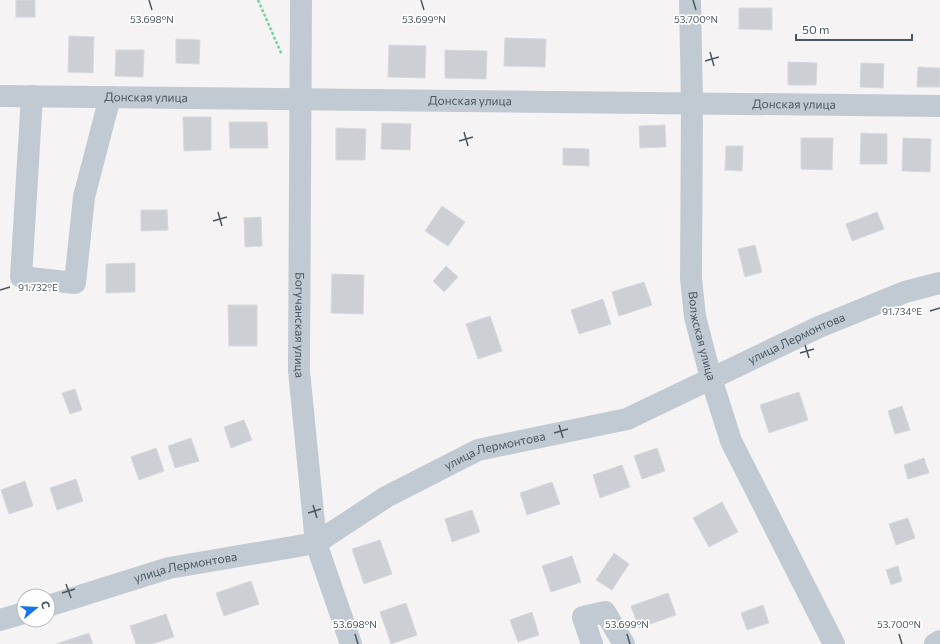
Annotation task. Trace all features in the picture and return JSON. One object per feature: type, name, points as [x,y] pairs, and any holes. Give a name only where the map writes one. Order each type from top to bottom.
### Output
[{"type":"street","name":"Богучанская улица","points":[[301,0],[299,371],[316,543],[351,644]]},
{"type":"street","name":"Волжская улица","points":[[690,0],[692,103],[691,278],[695,317],[711,378],[731,441],[834,644]]},
{"type":"street","name":"Донская улица","points":[[0,96],[940,106]]},
{"type":"street","points":[[32,96],[21,277],[75,283],[84,197],[110,97]]},
{"type":"street","name":"улица Лермонтова","points":[[56,603],[169,568],[316,543],[386,497],[478,450],[627,419],[820,326],[905,292],[940,283]]},
{"type":"street","points":[[592,644],[583,617],[605,612],[624,644]]},
{"type":"street","points":[[0,620],[16,615]]},
{"type":"street","points":[[935,644],[940,641]]},
{"type":"path","points":[[258,0],[282,56]]},
{"type":"building","points":[[16,0],[35,0],[35,17],[16,17]]},
{"type":"building","points":[[739,8],[772,8],[772,30],[739,29]]},
{"type":"building","points":[[69,36],[94,37],[93,73],[68,72]]},
{"type":"building","points":[[505,38],[546,39],[545,67],[504,66]]},
{"type":"building","points":[[176,39],[200,40],[199,64],[176,63]]},
{"type":"building","points":[[389,45],[426,46],[425,78],[388,77]]},
{"type":"building","points":[[116,50],[144,50],[143,77],[115,76]]},
{"type":"building","points":[[445,50],[487,51],[486,79],[445,78]]},
{"type":"building","points":[[788,62],[817,63],[816,85],[788,85]]},
{"type":"building","points":[[861,63],[884,64],[883,88],[860,87]]},
{"type":"building","points":[[918,67],[940,68],[940,87],[917,87]]},
{"type":"building","points":[[183,117],[211,117],[211,150],[184,151]]},
{"type":"building","points":[[229,122],[267,122],[268,148],[230,148]]},
{"type":"building","points":[[382,123],[411,124],[410,150],[381,149]]},
{"type":"building","points":[[665,125],[666,147],[640,148],[639,126]]},
{"type":"building","points":[[336,128],[366,129],[365,160],[336,160]]},
{"type":"building","points":[[861,133],[887,134],[887,164],[860,164]]},
{"type":"building","points":[[801,138],[833,138],[832,170],[801,169]]},
{"type":"building","points":[[903,138],[931,139],[930,172],[902,171]]},
{"type":"building","points":[[726,146],[743,146],[742,171],[725,170]]},
{"type":"building","points":[[563,148],[589,149],[589,166],[563,165]]},
{"type":"building","points":[[442,206],[465,222],[448,246],[425,231]]},
{"type":"building","points":[[141,210],[167,210],[168,230],[141,231]]},
{"type":"building","points":[[877,212],[884,229],[852,241],[846,224]]},
{"type":"building","points":[[261,217],[262,246],[245,247],[244,218]]},
{"type":"building","points":[[755,245],[762,272],[745,277],[738,249]]},
{"type":"building","points":[[135,263],[135,292],[106,293],[106,264]]},
{"type":"building","points":[[446,266],[458,277],[444,292],[433,281]]},
{"type":"building","points":[[332,274],[364,275],[363,314],[331,313]]},
{"type":"building","points":[[644,282],[652,305],[619,316],[612,292]]},
{"type":"building","points":[[603,299],[611,324],[579,334],[571,310]]},
{"type":"building","points":[[228,305],[257,305],[257,346],[229,346]]},
{"type":"building","points":[[490,316],[502,351],[478,359],[466,324]]},
{"type":"building","points":[[75,389],[82,410],[70,414],[62,393]]},
{"type":"building","points":[[799,392],[808,420],[769,433],[760,405]]},
{"type":"building","points":[[902,406],[910,430],[895,434],[888,411]]},
{"type":"building","points":[[244,420],[252,440],[231,448],[224,427]]},
{"type":"building","points":[[191,438],[199,461],[175,468],[168,446]]},
{"type":"building","points":[[156,448],[164,471],[139,480],[131,457]]},
{"type":"building","points":[[657,448],[665,471],[642,479],[634,456]]},
{"type":"building","points":[[924,458],[929,473],[908,479],[904,465]]},
{"type":"building","points":[[622,465],[630,487],[600,498],[593,475]]},
{"type":"building","points":[[76,479],[83,501],[57,510],[50,488]]},
{"type":"building","points":[[25,481],[33,506],[9,514],[1,490]]},
{"type":"building","points":[[552,482],[560,504],[527,515],[520,493]]},
{"type":"building","points":[[722,502],[738,532],[709,547],[693,518]]},
{"type":"building","points":[[472,510],[480,532],[452,542],[445,519]]},
{"type":"building","points":[[908,518],[915,538],[896,545],[889,524]]},
{"type":"building","points":[[380,540],[392,574],[364,584],[352,549]]},
{"type":"building","points":[[614,553],[629,564],[612,590],[596,580]]},
{"type":"building","points":[[572,556],[581,582],[551,592],[542,566]]},
{"type":"building","points":[[898,566],[902,581],[891,585],[886,570]]},
{"type":"building","points":[[251,581],[259,604],[224,616],[216,593]]},
{"type":"building","points":[[668,593],[676,615],[639,628],[631,606]]},
{"type":"building","points":[[406,603],[417,635],[391,644],[380,612]]},
{"type":"building","points":[[763,605],[769,623],[747,630],[741,613]]},
{"type":"building","points":[[532,612],[539,635],[518,642],[510,620]]},
{"type":"building","points":[[166,614],[174,637],[152,644],[136,644],[130,626]]},
{"type":"building","points":[[89,633],[93,644],[56,644]]}]
